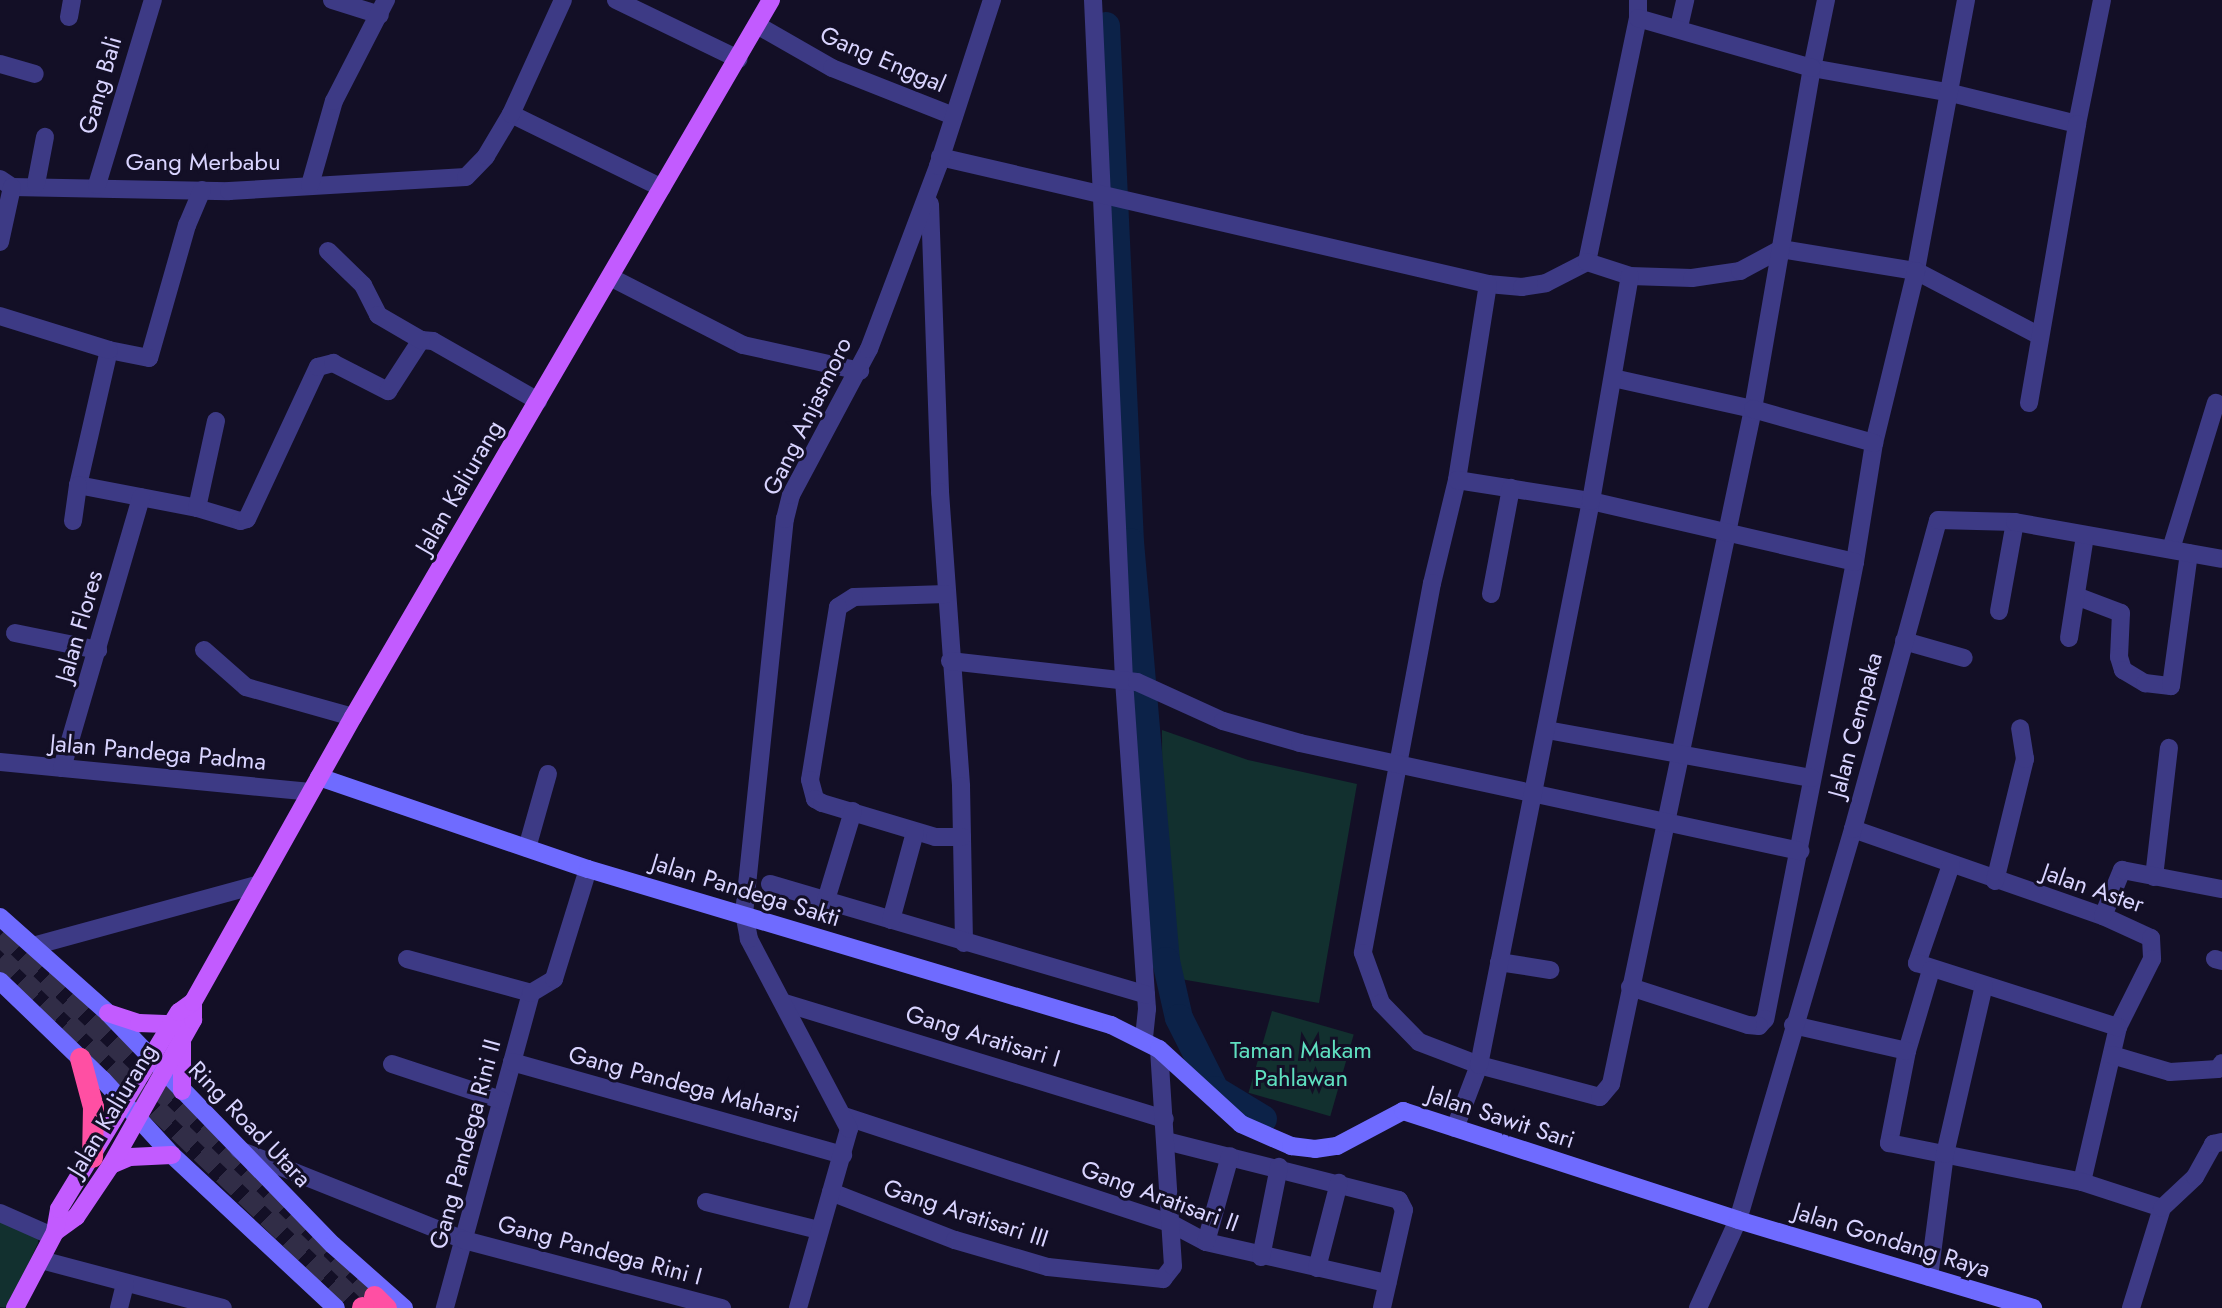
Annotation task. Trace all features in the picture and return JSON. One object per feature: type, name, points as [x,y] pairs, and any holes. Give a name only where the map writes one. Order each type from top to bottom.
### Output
[{"type":"highway","points":[[80,1058],[93,1107],[101,1161]]},
{"type":"main road","name":"Jalan Kaliurang","points":[[101,1161],[124,1103],[172,1024],[193,1002],[353,717],[771,0]]},
{"type":"main road","name":"Jalan Pandega Sakti","points":[[315,784],[588,869],[1111,1025],[1151,1044]]},
{"type":"main road","name":"Ring Road Utara","points":[[0,917],[108,1013],[333,1245],[404,1308]]},
{"type":"main road","points":[[0,981],[80,1058],[172,1155],[336,1308]]},
{"type":"main road","name":"Jalan Kaliurang","points":[[15,1308],[53,1234],[59,1209],[137,1119],[193,1020],[193,1002]]},
{"type":"main road","points":[[108,1013],[139,1023],[172,1024]]},
{"type":"main road","points":[[182,1039],[182,1091]]},
{"type":"main road","name":"Jalan Sawit Sari","points":[[1151,1044],[1241,1124],[1292,1146],[1337,1146],[1403,1111],[1738,1220]]},
{"type":"main road","points":[[101,1161],[172,1155]]},
{"type":"main road","name":"Jalan Gondang Raya","points":[[1738,1220],[2029,1307]]},
{"type":"street","name":"Gang Bali","points":[[97,185],[153,0]]},
{"type":"street","points":[[310,185],[334,101],[383,8],[332,0]]},
{"type":"street","points":[[563,0],[511,114],[662,188]]},
{"type":"street","points":[[616,0],[738,59]]},
{"type":"street","name":"Gang Anjasmoro","points":[[744,914],[787,509],[860,371],[933,179],[992,0]]},
{"type":"street","points":[[1093,0],[1146,995],[1151,1044],[1165,1119],[1172,1224]]},
{"type":"street","points":[[1679,27],[1685,0]]},
{"type":"street","points":[[1488,284],[1457,480],[1432,583],[1400,763],[1367,920],[1363,953],[1381,1003],[1399,1027],[1419,1042],[1479,1065],[1600,1097],[1611,1084],[1753,409],[1826,0]]},
{"type":"street","points":[[1630,987],[1748,1025],[1762,1024],[1800,851],[1855,562],[1874,443],[1916,271],[1966,0]]},
{"type":"street","points":[[2029,403],[2077,124],[2102,0]]},
{"type":"street","points":[[1587,262],[1638,9],[1679,27],[1812,68],[1947,92],[2077,124]]},
{"type":"street","name":"Gang Enggal","points":[[757,25],[832,68],[954,116]]},
{"type":"street","points":[[0,64],[36,74]]},
{"type":"street","name":"Gang Merbabu","points":[[6,183],[202,190],[466,177],[486,156],[511,114]]},
{"type":"street","points":[[36,184],[45,137]]},
{"type":"street","points":[[940,157],[1488,284],[1522,287],[1546,283],[1587,262],[1630,276],[1692,278],[1740,271],[1781,249],[1916,271],[2040,337]]},
{"type":"street","points":[[933,179],[929,274],[962,837],[964,943]]},
{"type":"street","points":[[0,242],[6,183]]},
{"type":"street","points":[[0,316],[109,350],[149,358],[187,225],[202,190]]},
{"type":"street","points":[[328,251],[363,285],[378,315],[421,340],[433,341],[538,401]]},
{"type":"street","points":[[1455,1128],[1479,1065],[1530,793],[1547,730],[1591,501],[1630,276]]},
{"type":"street","points":[[610,277],[743,345],[860,371]]},
{"type":"street","points":[[78,485],[197,508],[240,521],[247,519],[318,367],[333,363],[388,391],[421,340]]},
{"type":"street","points":[[73,521],[78,485],[109,350]]},
{"type":"street","points":[[1613,378],[1753,409],[1874,443]]},
{"type":"street","points":[[2171,549],[2216,427],[2216,403]]},
{"type":"street","points":[[197,508],[216,421]]},
{"type":"street","points":[[1457,480],[1591,501],[1855,562]]},
{"type":"street","points":[[1491,594],[1511,488]]},
{"type":"street","name":"Jalan Flores","points":[[62,768],[141,497]]},
{"type":"street","name":"Jalan Cempaka","points":[[1698,1308],[1738,1220],[1793,1025],[1853,828],[1938,519],[2015,522],[2222,559]]},
{"type":"street","points":[[1999,611],[2015,522]]},
{"type":"street","points":[[2069,638],[2085,536]]},
{"type":"street","points":[[2076,596],[2121,613],[2119,657],[2123,670],[2145,683],[2171,686],[2189,553]]},
{"type":"street","points":[[946,594],[854,597],[838,607],[810,780],[815,799],[915,832],[962,837]]},
{"type":"street","points":[[15,633],[98,650]]},
{"type":"street","points":[[1903,641],[1964,658]]},
{"type":"street","points":[[204,650],[246,687],[353,717]]},
{"type":"street","points":[[950,661],[1130,681],[1171,696],[1223,722],[1530,793],[1800,851]]},
{"type":"street","points":[[1995,881],[2025,759],[2020,728]]},
{"type":"street","points":[[1547,730],[1681,752],[1812,778]]},
{"type":"street","points":[[2154,877],[2169,748]]},
{"type":"street","name":"Jalan Pandega Padma","points":[[0,762],[315,784]]},
{"type":"street","points":[[527,848],[548,774]]},
{"type":"street","points":[[826,900],[853,811]]},
{"type":"street","name":"Jalan Aster","points":[[1853,828],[1995,881],[2146,932],[2154,945],[2152,960],[2118,1027],[2082,1182]]},
{"type":"street","points":[[891,920],[915,832]]},
{"type":"street","points":[[1951,865],[1917,964],[2118,1027]]},
{"type":"street","points":[[407,959],[531,993],[554,979],[588,869]]},
{"type":"street","points":[[2103,916],[2122,870],[2222,889]]},
{"type":"street","points":[[33,946],[259,884]]},
{"type":"street","points":[[770,884],[1146,995]]},
{"type":"street","points":[[744,914],[748,939],[785,1003],[849,1129],[818,1230],[798,1308]]},
{"type":"street","points":[[1499,962],[1550,970]]},
{"type":"street","points":[[1931,970],[1907,1051],[1888,1140],[1894,1146],[2082,1182],[2162,1208]]},
{"type":"street","points":[[1929,1277],[1945,1154],[1984,985]]},
{"type":"street","name":"Gang Pandega Rini II","points":[[446,1308],[531,993]]},
{"type":"street","name":"Gang Aratisari I","points":[[785,1003],[1165,1119]]},
{"type":"street","points":[[1793,1025],[1907,1051]]},
{"type":"street","points":[[2112,1055],[2171,1072],[2218,1069],[2222,1063]]},
{"type":"street","name":"Gang Pandega Maharsi","points":[[512,1062],[843,1155]]},
{"type":"street","points":[[392,1064],[501,1100]]},
{"type":"street","name":"Gang Aratisari II","points":[[844,1115],[1172,1224],[1206,1242],[1261,1257],[1387,1283]]},
{"type":"street","points":[[1166,1141],[1388,1195],[1402,1205],[1382,1308]]},
{"type":"street","points":[[2131,1308],[2162,1208],[2195,1177],[2213,1144],[2222,1142]]},
{"type":"street","name":"Gang Pandega Rini I","points":[[239,1150],[464,1240],[722,1308]]},
{"type":"street","points":[[1206,1242],[1230,1156]]},
{"type":"street","points":[[1261,1257],[1279,1167]]},
{"type":"street","points":[[1317,1268],[1339,1183]]},
{"type":"street","name":"Gang Aratisari III","points":[[831,1192],[955,1240],[1048,1267],[1148,1280],[1170,1274],[1172,1224]]},
{"type":"street","points":[[706,1202],[818,1230]]},
{"type":"street","points":[[0,1213],[53,1234]]},
{"type":"street","points":[[41,1260],[223,1308]]},
{"type":"street","points":[[119,1308],[125,1284]]},
{"type":"green space","points":[[1162,730],[1248,760],[1357,784],[1319,1003],[1163,976]]},
{"type":"green space","name":"Taman Makam Pahlawan","points":[[1272,1011],[1354,1034],[1330,1116],[1249,1093]]},
{"type":"green space","points":[[0,1220],[38,1232],[38,1243],[8,1308],[0,1307]]},
{"type":"waterway","points":[[1106,26],[1130,542],[1166,961],[1179,1018],[1215,1090],[1263,1119]]},
{"type":"tunnel","points":[[0,935],[374,1296]]},
{"type":"tunnel","points":[[0,958],[362,1307]]}]
